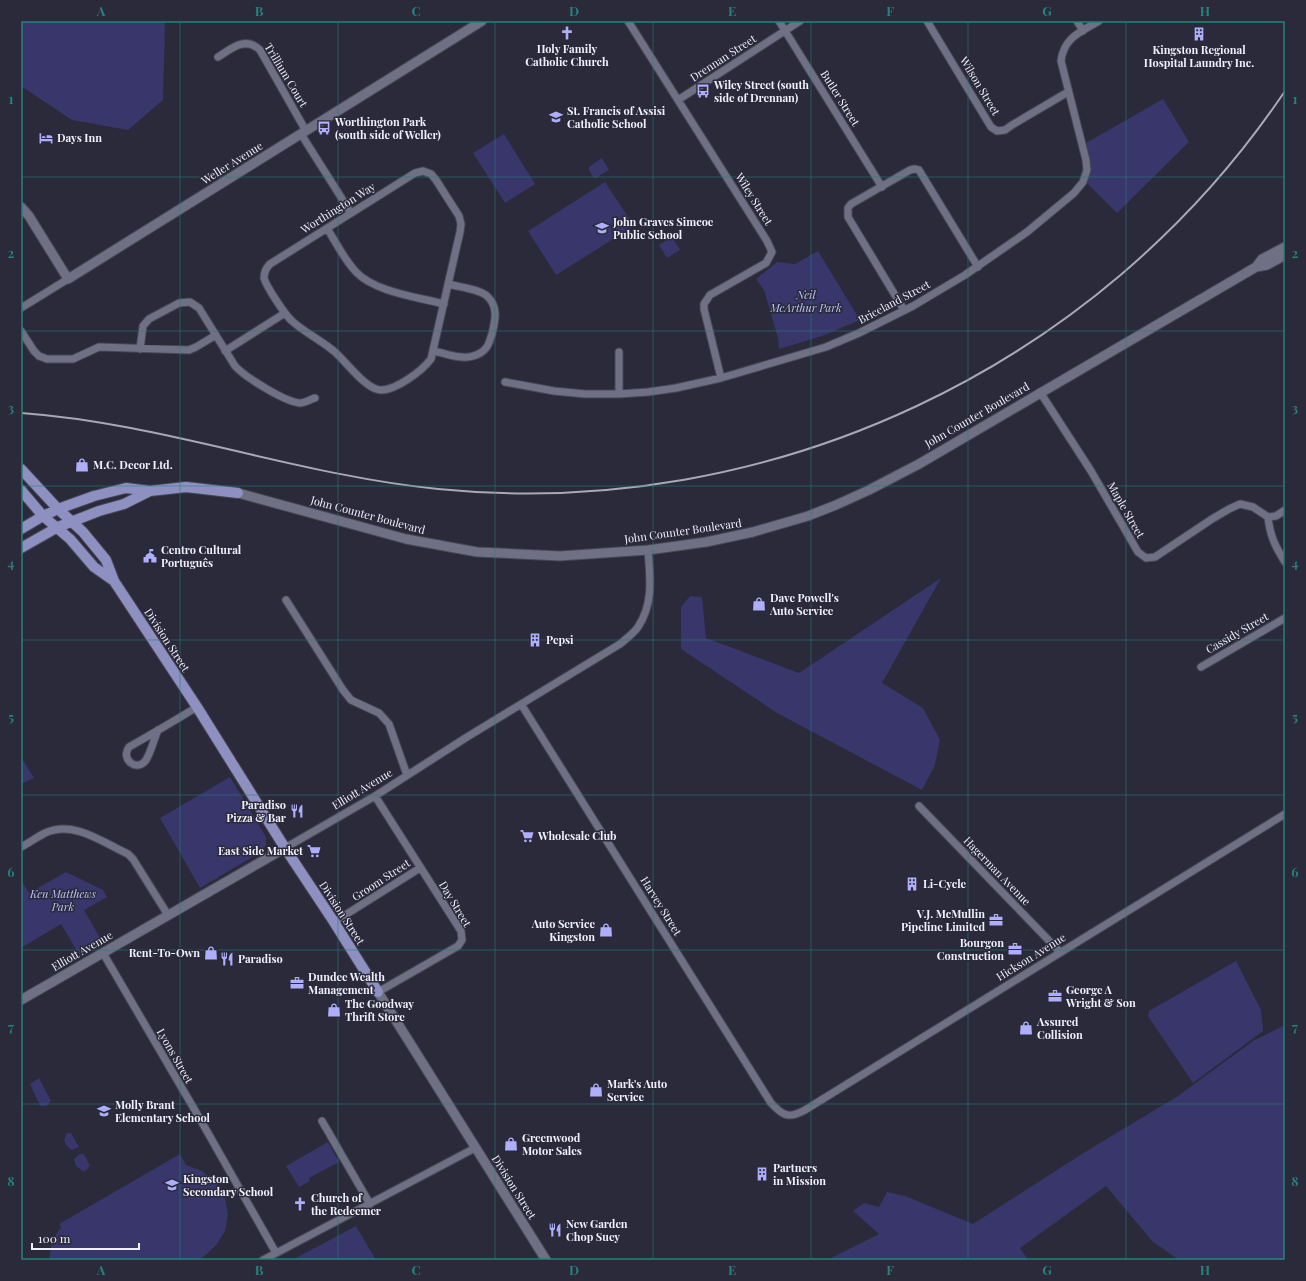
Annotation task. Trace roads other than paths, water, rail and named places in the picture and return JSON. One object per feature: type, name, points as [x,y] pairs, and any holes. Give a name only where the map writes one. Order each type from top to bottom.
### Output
[{"type":"main road","name":"Weller Avenue","points":[[68,279],[482,21]]},
{"type":"main road","points":[[21,207],[29,216],[68,279]]},
{"type":"main road","name":"John Counter Boulevard","points":[[1256,267],[1262,259],[1285,247]]},
{"type":"main road","name":"John Counter Boulevard","points":[[150,491],[186,487],[238,493],[406,539],[477,552],[560,556],[648,550],[706,542],[753,532],[808,516],[869,490],[919,464],[1256,267],[1267,265],[1285,255]]},
{"type":"main road","name":"Division Street","points":[[21,469],[58,509],[82,532],[106,560],[114,581],[197,707],[285,848],[334,922],[546,1260]]},
{"type":"main road","points":[[21,529],[58,509],[94,496],[126,488],[150,491]]},
{"type":"main road","name":"Division Street","points":[[21,490],[43,516],[58,527],[94,567],[114,581]]},
{"type":"main road","points":[[21,548],[58,527],[124,504],[150,491]]},
{"type":"main road","name":"Elliott Avenue","points":[[21,1000],[285,848]]},
{"type":"street","name":"Wiley Street","points":[[628,21],[772,252],[766,263],[710,295],[704,304],[721,378]]},
{"type":"street","name":"Butler Street","points":[[779,21],[882,187]]},
{"type":"street","name":"Drennan Street","points":[[678,100],[800,21]]},
{"type":"street","name":"Wilson Street","points":[[927,21],[991,127],[997,131],[1005,130],[1068,92]]},
{"type":"street","points":[[1077,21],[1083,31]]},
{"type":"street","name":"Briceland Street","points":[[505,382],[554,391],[585,394],[619,394],[676,388],[721,378],[826,347],[859,333],[904,310],[978,267],[1027,232],[1074,193],[1083,182],[1087,170],[1086,160],[1062,67],[1062,54],[1068,41],[1100,21]]},
{"type":"street","name":"Trillium Court","points":[[218,57],[244,43],[256,46],[260,50],[304,132],[351,213]]},
{"type":"street","points":[[904,310],[847,213],[851,204],[910,170],[919,170],[978,267]]},
{"type":"street","name":"Worthington Way","points":[[423,171],[431,174],[436,180],[459,216],[461,224],[431,359],[426,366],[399,384],[388,389],[374,389],[336,352],[292,321],[285,313],[264,277],[266,268],[270,264],[351,213],[415,173],[423,171]]},
{"type":"street","points":[[327,228],[348,263],[364,279],[382,288],[444,304]]},
{"type":"street","points":[[21,308],[68,279]]},
{"type":"street","points":[[433,351],[463,358],[472,357],[486,348],[490,342],[495,312],[488,297],[478,292],[448,284]]},
{"type":"street","points":[[140,349],[143,326],[149,319],[179,303],[190,302],[199,308],[225,351],[240,372],[278,396],[301,403],[315,398]]},
{"type":"street","points":[[225,351],[285,313]]},
{"type":"street","points":[[21,331],[34,351],[39,356],[47,359],[73,359],[98,347],[188,350],[216,336]]},
{"type":"street","points":[[619,352],[619,394]]},
{"type":"street","name":"Maple Street","points":[[1040,392],[1091,471],[1138,552],[1146,558],[1155,557],[1229,509],[1240,504],[1253,507],[1268,517]]},
{"type":"street","points":[[1285,510],[1276,516],[1268,517],[1269,531],[1274,544],[1285,562]]},
{"type":"street","name":"Elliott Avenue","points":[[285,848],[375,796],[521,704],[620,644],[638,628],[645,614],[651,590],[648,550]]},
{"type":"street","points":[[286,600],[343,690],[352,700],[378,713],[390,724],[407,775]]},
{"type":"street","name":"Cassidy Street","points":[[1200,667],[1285,618]]},
{"type":"street","name":"Harvey Street","points":[[521,704],[771,1103],[778,1111],[787,1116]]},
{"type":"street","points":[[158,730],[145,761],[140,765],[131,764],[126,756],[129,747],[197,707]]},
{"type":"street","name":"Day Street","points":[[375,796],[461,931],[462,940],[458,946],[378,992]]},
{"type":"street","name":"Hagerman Avenue","points":[[919,806],[1060,952]]},
{"type":"street","name":"Hickson Avenue","points":[[787,1116],[796,1115],[805,1110],[1285,814]]},
{"type":"street","points":[[21,847],[45,833],[56,829],[74,829],[82,832],[128,854],[138,864],[168,916]]},
{"type":"street","name":"Groom Street","points":[[334,922],[420,868]]},
{"type":"street","name":"Lyons Street","points":[[103,953],[276,1253]]},
{"type":"street","points":[[322,1121],[370,1204]]},
{"type":"street","points":[[263,1260],[475,1148]]},
{"type":"railway","points":[[21,413],[126,427],[333,473],[438,489],[562,493],[684,480],[803,451],[916,406],[1023,347],[1121,275],[1209,189],[1285,91]]},
{"type":"place","name":"Holy Family Catholic Church","points":[[567,33]]},
{"type":"place","name":"Kingston Regional Hospital Laundry Inc.","points":[[1199,34]]},
{"type":"place","name":"Wiley Street (south side of Drennan)","points":[[703,91]]},
{"type":"place","name":"St. Francis of Assisi Catholic School","points":[[556,117]]},
{"type":"place","name":"Worthington Park (south side of Weller)","points":[[324,128]]},
{"type":"place","name":"Days Inn","points":[[46,138]]},
{"type":"place","name":"John Graves Simcoe Public School","points":[[602,228]]},
{"type":"place","name":"M.C. Decor Ltd.","points":[[82,465]]},
{"type":"place","name":"Centro Cultural Português","points":[[150,556]]},
{"type":"place","name":"Dave Powell's Auto Service","points":[[759,604]]},
{"type":"place","name":"Pepsi","points":[[535,640]]},
{"type":"place","name":"Paradiso Pizza & Bar","points":[[297,811]]},
{"type":"place","name":"Wholesale Club","points":[[527,836]]},
{"type":"place","name":"East Side Market","points":[[314,851]]},
{"type":"place","name":"Li-Cycle","points":[[912,884]]},
{"type":"place","name":"V.J. McMullin Pipeline Limited","points":[[996,920]]},
{"type":"place","name":"Auto Service Kingston","points":[[606,930]]},
{"type":"place","name":"Bourgon Construction","points":[[1015,949]]},
{"type":"place","name":"Rent-To-Own","points":[[211,953]]},
{"type":"place","name":"Paradiso","points":[[227,959]]},
{"type":"place","name":"Dundee Wealth Management","points":[[297,983]]},
{"type":"place","name":"George A Wright & Son","points":[[1055,996]]},
{"type":"place","name":"The Goodway Thrift Store","points":[[334,1010]]},
{"type":"place","name":"Assured Collision","points":[[1026,1028]]},
{"type":"place","name":"Mark's Auto Service","points":[[596,1090]]},
{"type":"place","name":"Molly Brant Elementary School","points":[[104,1111]]},
{"type":"place","name":"Greenwood Motor Sales","points":[[511,1144]]},
{"type":"place","name":"Partners in Mission","points":[[762,1174]]},
{"type":"place","name":"Kingston Secondary School","points":[[172,1185]]},
{"type":"place","name":"Church of the Redeemer","points":[[300,1204]]},
{"type":"place","name":"New Garden Chop Suey","points":[[555,1230]]},
{"type":"park label","name":"Neil McArthur Park","points":[[806,301]]},
{"type":"park label","name":"Ken Matthews Park","points":[[63,900]]}]
